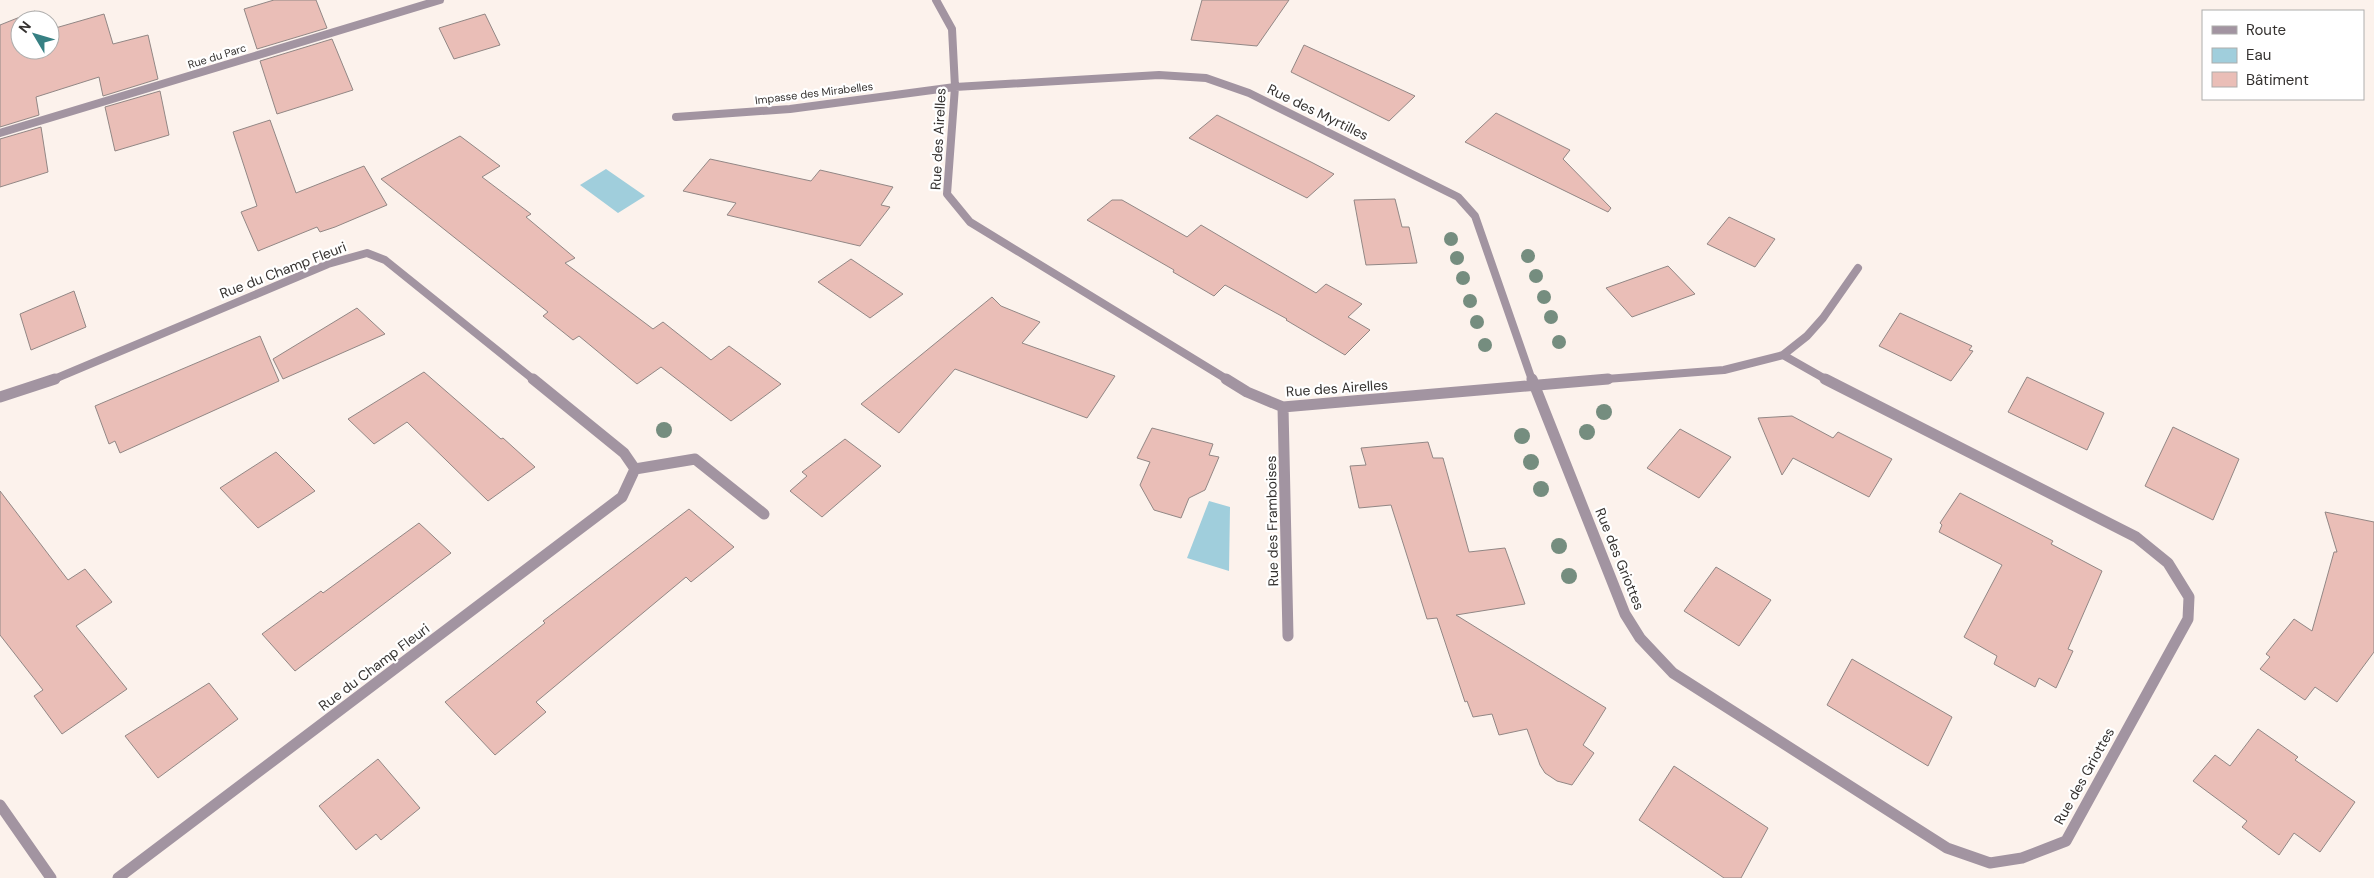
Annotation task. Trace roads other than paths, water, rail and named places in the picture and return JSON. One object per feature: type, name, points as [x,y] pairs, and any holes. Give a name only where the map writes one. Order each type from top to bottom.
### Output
[{"type":"street","name":"Rue du Parc","points":[[0,133],[440,0]]},
{"type":"street","name":"Rue des Airelles","points":[[936,0],[952,28],[955,87],[946,194],[970,222],[1247,392],[1283,407],[1724,370],[1782,355],[1807,336],[1823,318],[1858,268]]},
{"type":"street","name":"Rue des Myrtilles","points":[[955,87],[1160,75],[1206,78],[1249,94],[1458,197],[1476,216],[1534,385]]},
{"type":"street","name":"Impasse des Mirabelles","points":[[676,116],[790,108],[955,87]]},
{"type":"street","name":"Rue du Champ Fleuri","points":[[0,397],[46,383],[328,264],[367,254],[385,260],[624,453],[636,469],[622,497],[118,878]]},
{"type":"street","name":"Rue des Griottes","points":[[1534,385],[1625,614],[1640,638],[1673,674],[1947,848],[1990,863],[2022,858],[2066,841],[2188,619],[2189,597],[2168,563],[2136,537],[1842,388],[1782,355]]},
{"type":"street","name":"Rue des Framboises","points":[[1283,407],[1288,636]]},
{"type":"street","points":[[636,469],[695,459],[764,514]]},
{"type":"street","points":[[0,805],[51,878]]},
{"type":"water","points":[[606,169],[645,196],[618,213],[580,185]]},
{"type":"water","points":[[1209,501],[1230,507],[1229,571],[1187,558]]}]
